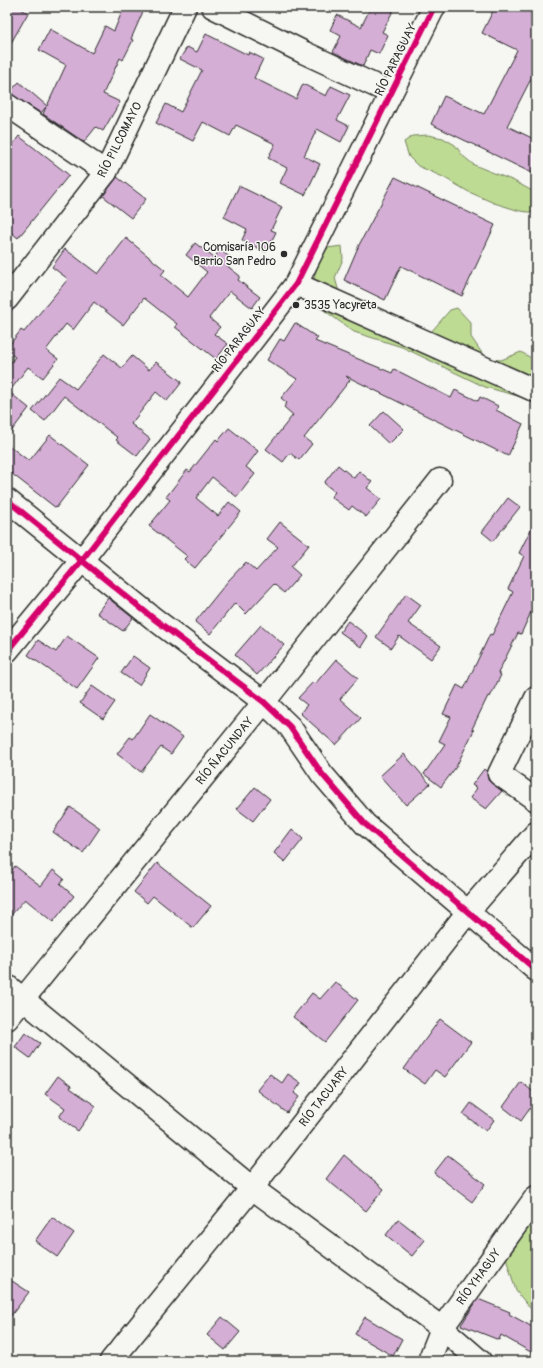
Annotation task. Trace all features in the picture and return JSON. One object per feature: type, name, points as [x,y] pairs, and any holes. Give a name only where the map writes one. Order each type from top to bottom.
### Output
[{"type":"street","name":"RÍO PILCOMAYO","points":[[7,299],[106,172],[185,7]]},
{"type":"street","points":[[213,7],[305,53],[391,93]]},
{"type":"street","name":"RÍO PARAGUAY","points":[[7,651],[82,560],[296,284],[434,7]]},
{"type":"street","points":[[7,105],[106,172]]},
{"type":"street","points":[[296,284],[536,392]]},
{"type":"street","name":"RÍO ÑACUNDAY","points":[[7,1020],[15,993],[264,702],[440,480]]},
{"type":"street","points":[[7,500],[159,622],[264,702],[290,727],[322,774],[365,824],[536,970]]},
{"type":"street","points":[[536,698],[499,774],[536,800]]},
{"type":"street","name":"RÍO TACUARY","points":[[111,1361],[252,1188],[468,913],[536,833]]},
{"type":"street","points":[[15,993],[252,1188],[442,1328],[480,1361]]},
{"type":"street","name":"RÍO YHAGUY","points":[[429,1361],[442,1328],[536,1197]]},
{"type":"green space","points":[[428,135],[443,138],[455,145],[463,156],[474,165],[514,181],[536,193],[536,213],[520,211],[494,203],[418,166],[409,157],[404,142],[413,136]]},
{"type":"green space","points":[[342,246],[343,259],[335,278],[339,292],[425,339],[450,310],[457,308],[471,323],[471,337],[486,359],[501,360],[521,352],[536,361],[536,401],[485,387],[402,347],[354,332],[321,308],[312,289],[318,260],[327,248]]},
{"type":"green space","points":[[536,1208],[536,1315],[516,1291],[505,1254]]},
{"type":"building","points":[[11,7],[18,7],[28,13],[7,50],[7,15]]},
{"type":"building","points":[[124,7],[145,7],[131,39],[133,40],[123,60],[120,58],[103,94],[120,102],[103,131],[96,127],[84,142],[43,114],[46,107],[41,113],[9,93],[19,82],[47,106],[66,65],[39,50],[50,29],[92,53],[105,26],[114,31]]},
{"type":"building","points":[[371,7],[395,7],[382,32],[388,35],[379,54],[370,50],[363,66],[333,52],[341,36],[330,30],[337,15],[361,27]]},
{"type":"building","points":[[495,7],[536,7],[536,69],[507,126],[536,140],[536,175],[431,124],[444,96],[484,114],[517,50],[482,33]]},
{"type":"building","points":[[206,34],[248,55],[249,52],[263,59],[254,78],[296,99],[303,84],[326,96],[331,86],[350,95],[337,120],[349,126],[341,142],[317,129],[304,156],[320,164],[305,195],[280,183],[287,168],[268,158],[275,144],[236,125],[230,136],[203,122],[193,141],[156,123],[166,104],[181,112],[202,70],[180,59],[187,47],[197,52]]},
{"type":"building","points":[[19,136],[69,175],[18,238],[7,229],[7,152]]},
{"type":"building","points":[[117,177],[146,199],[131,218],[103,196]]},
{"type":"building","points":[[395,177],[495,225],[462,296],[401,266],[385,300],[344,280],[359,245]]},
{"type":"building","points":[[239,186],[282,207],[271,230],[276,232],[266,252],[242,240],[247,229],[224,217]]},
{"type":"building","points":[[126,238],[165,270],[161,275],[188,297],[207,272],[186,255],[195,243],[214,258],[220,250],[231,258],[226,265],[240,276],[238,280],[260,297],[252,308],[230,291],[209,318],[220,327],[214,334],[228,344],[216,359],[175,327],[177,324],[144,298],[123,325],[94,302],[73,330],[66,324],[46,350],[58,359],[43,378],[28,367],[9,392],[29,408],[7,437],[7,367],[15,357],[7,351],[7,348],[21,330],[24,332],[68,279],[52,267],[65,249],[98,274]]},
{"type":"building","points":[[295,323],[318,338],[315,341],[392,373],[394,369],[451,398],[455,390],[478,401],[480,397],[498,406],[496,410],[523,424],[508,456],[346,376],[350,380],[304,438],[312,444],[299,460],[290,453],[283,462],[266,449],[293,415],[284,407],[287,403],[281,398],[297,379],[267,360],[280,339],[284,341]]},
{"type":"building","points":[[104,354],[122,368],[132,356],[149,370],[156,362],[182,382],[167,401],[156,392],[131,424],[150,439],[137,456],[116,440],[118,438],[64,396],[45,421],[32,411],[59,377],[76,389]]},
{"type":"building","points":[[384,411],[404,429],[389,444],[370,426]]},
{"type":"building","points":[[229,428],[258,451],[246,467],[255,474],[237,497],[212,477],[196,498],[218,516],[229,502],[241,512],[195,568],[184,559],[187,556],[149,526],[170,500],[166,497],[187,470],[190,472],[216,439],[218,441]]},
{"type":"building","points":[[50,435],[89,465],[56,508],[7,470],[7,444],[29,461]]},
{"type":"building","points":[[338,465],[354,478],[359,471],[372,482],[367,488],[381,499],[366,517],[352,506],[349,510],[331,497],[335,492],[324,483]]},
{"type":"building","points":[[508,498],[520,507],[493,541],[482,532]]},
{"type":"building","points":[[536,519],[536,601],[521,634],[518,633],[498,673],[501,675],[490,697],[488,696],[472,729],[474,730],[456,767],[441,787],[424,774],[445,744],[439,741],[451,717],[443,714],[457,685],[464,689],[490,634],[492,635],[513,592],[508,589],[524,556],[519,553]]},
{"type":"building","points":[[280,522],[309,545],[291,567],[300,575],[284,593],[274,584],[246,614],[235,603],[210,634],[195,622],[228,581],[246,562],[256,571],[278,547],[267,539]]},
{"type":"building","points":[[406,594],[421,605],[408,623],[441,646],[431,659],[399,636],[391,648],[376,637]]},
{"type":"building","points":[[108,598],[133,618],[123,631],[97,613]]},
{"type":"building","points":[[348,621],[368,636],[361,647],[340,632]]},
{"type":"building","points":[[261,625],[284,645],[257,675],[235,655]]},
{"type":"building","points":[[67,636],[99,658],[77,689],[28,655],[38,640],[56,652]]},
{"type":"building","points":[[133,656],[150,668],[139,685],[121,673]]},
{"type":"building","points":[[336,659],[358,678],[340,699],[361,718],[336,745],[300,713],[307,705],[298,698],[313,682],[315,684]]},
{"type":"building","points":[[92,686],[115,702],[103,719],[80,703]]},
{"type":"building","points":[[150,714],[183,737],[171,754],[161,747],[141,772],[117,754],[130,737],[133,739]]},
{"type":"building","points":[[404,754],[430,784],[406,805],[380,776]]},
{"type":"building","points":[[484,769],[487,772],[488,780],[502,791],[486,809],[470,798],[477,788],[472,785]]},
{"type":"building","points":[[255,787],[270,799],[253,821],[237,809]]},
{"type":"building","points":[[70,807],[100,828],[83,853],[53,832]]},
{"type":"building","points":[[292,829],[303,839],[285,862],[274,853]]},
{"type":"building","points":[[157,863],[211,906],[193,928],[153,896],[147,903],[134,892]]},
{"type":"building","points":[[15,866],[41,886],[53,870],[64,879],[60,884],[74,896],[53,922],[25,899],[7,920],[7,877]]},
{"type":"building","points":[[335,982],[358,1000],[325,1042],[293,1017],[312,993],[320,999]]},
{"type":"building","points":[[440,1019],[471,1042],[445,1077],[435,1070],[425,1084],[404,1069]]},
{"type":"building","points":[[25,1033],[40,1043],[30,1058],[15,1047]]},
{"type":"building","points":[[270,1074],[282,1083],[288,1074],[301,1083],[294,1093],[299,1097],[287,1113],[257,1090]]},
{"type":"building","points":[[58,1076],[71,1086],[70,1088],[96,1106],[78,1131],[59,1117],[65,1108],[45,1094]]},
{"type":"building","points":[[521,1082],[536,1094],[536,1100],[521,1121],[503,1107]]},
{"type":"building","points":[[471,1103],[494,1120],[486,1131],[463,1114]]},
{"type":"building","points":[[344,1155],[384,1189],[366,1211],[326,1179]]},
{"type":"building","points":[[448,1155],[485,1184],[472,1202],[434,1173]]},
{"type":"building","points":[[52,1217],[74,1233],[57,1257],[35,1241]]},
{"type":"building","points":[[398,1219],[425,1240],[412,1256],[386,1235]]},
{"type":"building","points":[[12,1281],[29,1292],[7,1321],[7,1288]]},
{"type":"building","points":[[478,1299],[510,1312],[509,1314],[536,1329],[536,1355],[501,1335],[499,1340],[461,1325]]},
{"type":"building","points":[[222,1317],[240,1332],[225,1350],[207,1335]]},
{"type":"building","points":[[365,1317],[402,1339],[393,1356],[355,1334]]},
{"type":"cycle path","points":[[7,651],[82,560],[296,284],[434,7]]},
{"type":"cycle path","points":[[7,500],[153,618],[264,702],[290,727],[322,774],[365,824],[536,970]]},
{"type":"place","name":"Comisaría 106 Barrio San Pedro","points":[[284,254]]},
{"type":"place","name":"3535 Yacyreta","points":[[296,305]]}]
